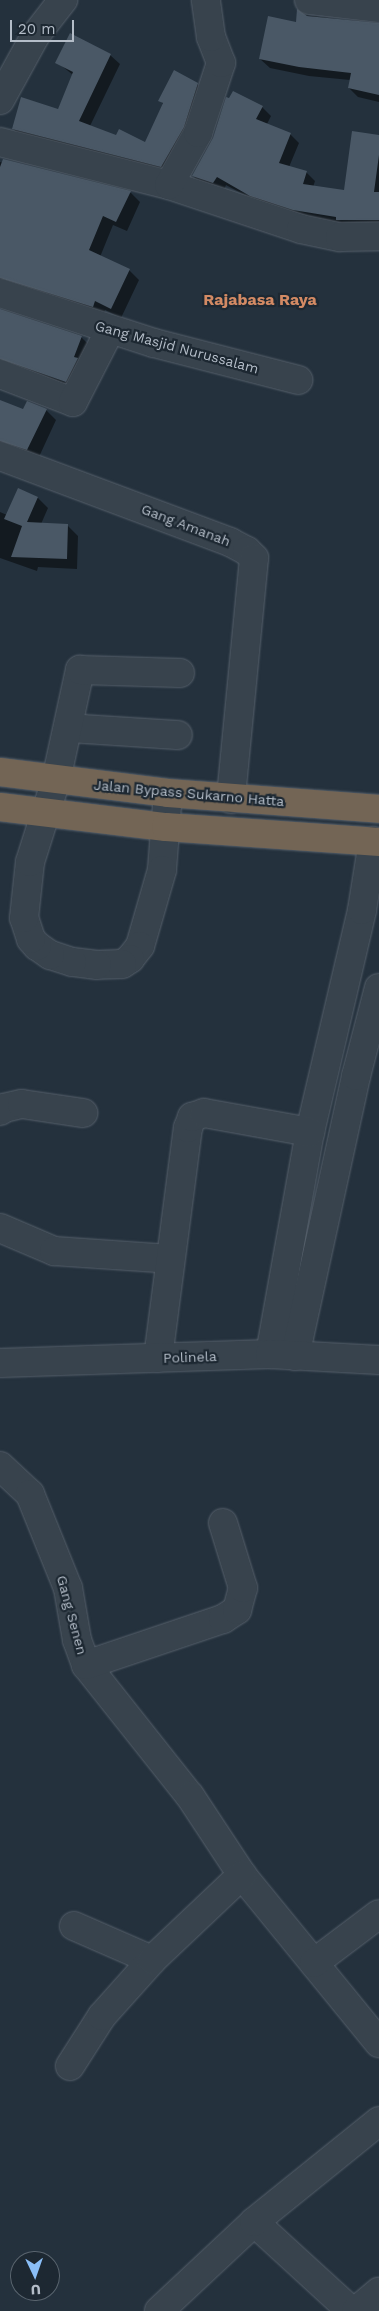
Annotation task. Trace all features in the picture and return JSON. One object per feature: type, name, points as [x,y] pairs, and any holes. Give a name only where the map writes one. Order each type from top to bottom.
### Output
[{"type":"highway","name":"Jalan Bypass Sukarno Hatta","points":[[0,772],[168,793],[379,809]]},
{"type":"highway","points":[[0,807],[45,814],[166,827],[376,842]]},
{"type":"street","points":[[0,100],[34,36],[63,0]]},
{"type":"street","points":[[169,185],[198,133],[221,64],[212,36],[206,0]]},
{"type":"street","points":[[309,0],[379,8]]},
{"type":"street","points":[[0,142],[169,185],[301,229],[340,237],[379,236]]},
{"type":"street","name":"Gang Masjid Nurussalam","points":[[0,293],[110,330],[298,380]]},
{"type":"street","points":[[0,374],[73,402],[110,330]]},
{"type":"street","name":"Gang Amanah","points":[[0,456],[230,542],[247,551],[254,558],[231,799]]},
{"type":"street","points":[[168,793],[162,870],[140,946],[122,964],[97,965],[72,962],[50,955],[31,939],[24,918],[30,862],[56,780],[69,728],[80,670],[180,673]]},
{"type":"street","points":[[69,728],[178,735]]},
{"type":"street","points":[[282,1355],[310,1132],[324,1068],[371,913],[376,842]]},
{"type":"street","points":[[282,1355],[379,988]]},
{"type":"street","points":[[324,1068],[356,1076]]},
{"type":"street","points":[[0,1111],[4,1108],[22,1104],[83,1113]]},
{"type":"street","points":[[158,1358],[188,1128],[192,1117],[204,1113],[310,1132]]},
{"type":"street","points":[[0,1228],[54,1251],[170,1259]]},
{"type":"street","name":"Polinela","points":[[0,1363],[282,1355],[379,1360]]},
{"type":"street","name":"Gang Senen","points":[[0,1466],[30,1494],[68,1588],[77,1640],[86,1664],[190,1796],[242,1875],[379,2043]]},
{"type":"street","points":[[86,1664],[223,1619],[237,1610],[243,1588],[223,1523]]},
{"type":"street","points":[[70,2066],[102,2016],[152,1960],[242,1875]]},
{"type":"street","points":[[314,1963],[379,1915]]},
{"type":"street","points":[[74,1926],[152,1960]]},
{"type":"street","points":[[159,2311],[254,2222],[379,2121]]},
{"type":"street","points":[[254,2222],[351,2311]]},
{"type":"street","points":[[356,2311],[379,2292]]},
{"type":"building","points":[[297,9],[307,16],[379,23],[379,95],[348,88],[351,73],[299,67],[259,59],[268,16],[296,22]]},
{"type":"building","points":[[70,33],[111,54],[79,121],[116,135],[119,129],[145,142],[163,103],[158,101],[174,70],[198,83],[184,127],[161,167],[12,129],[21,97],[58,109],[73,72],[55,63]]},
{"type":"building","points":[[233,91],[263,106],[256,119],[291,133],[279,163],[307,171],[303,184],[344,190],[352,131],[379,135],[379,155],[374,192],[379,192],[379,220],[336,220],[336,217],[293,210],[250,196],[217,177],[213,183],[192,176],[213,138],[226,97],[229,98]]},
{"type":"building","points":[[3,159],[131,191],[116,222],[103,216],[89,250],[130,269],[111,309],[95,301],[93,307],[0,278],[0,167]]},
{"type":"building","points":[[0,309],[82,336],[74,357],[78,358],[66,382],[0,359]]},
{"type":"building","points":[[0,400],[23,409],[27,401],[47,409],[27,450],[0,441]]},
{"type":"building","points":[[18,488],[38,497],[27,522],[68,524],[67,559],[11,557],[22,526],[4,519]]},
{"type":"district","name":"Rajabasa Raya","points":[[260,300]]}]
